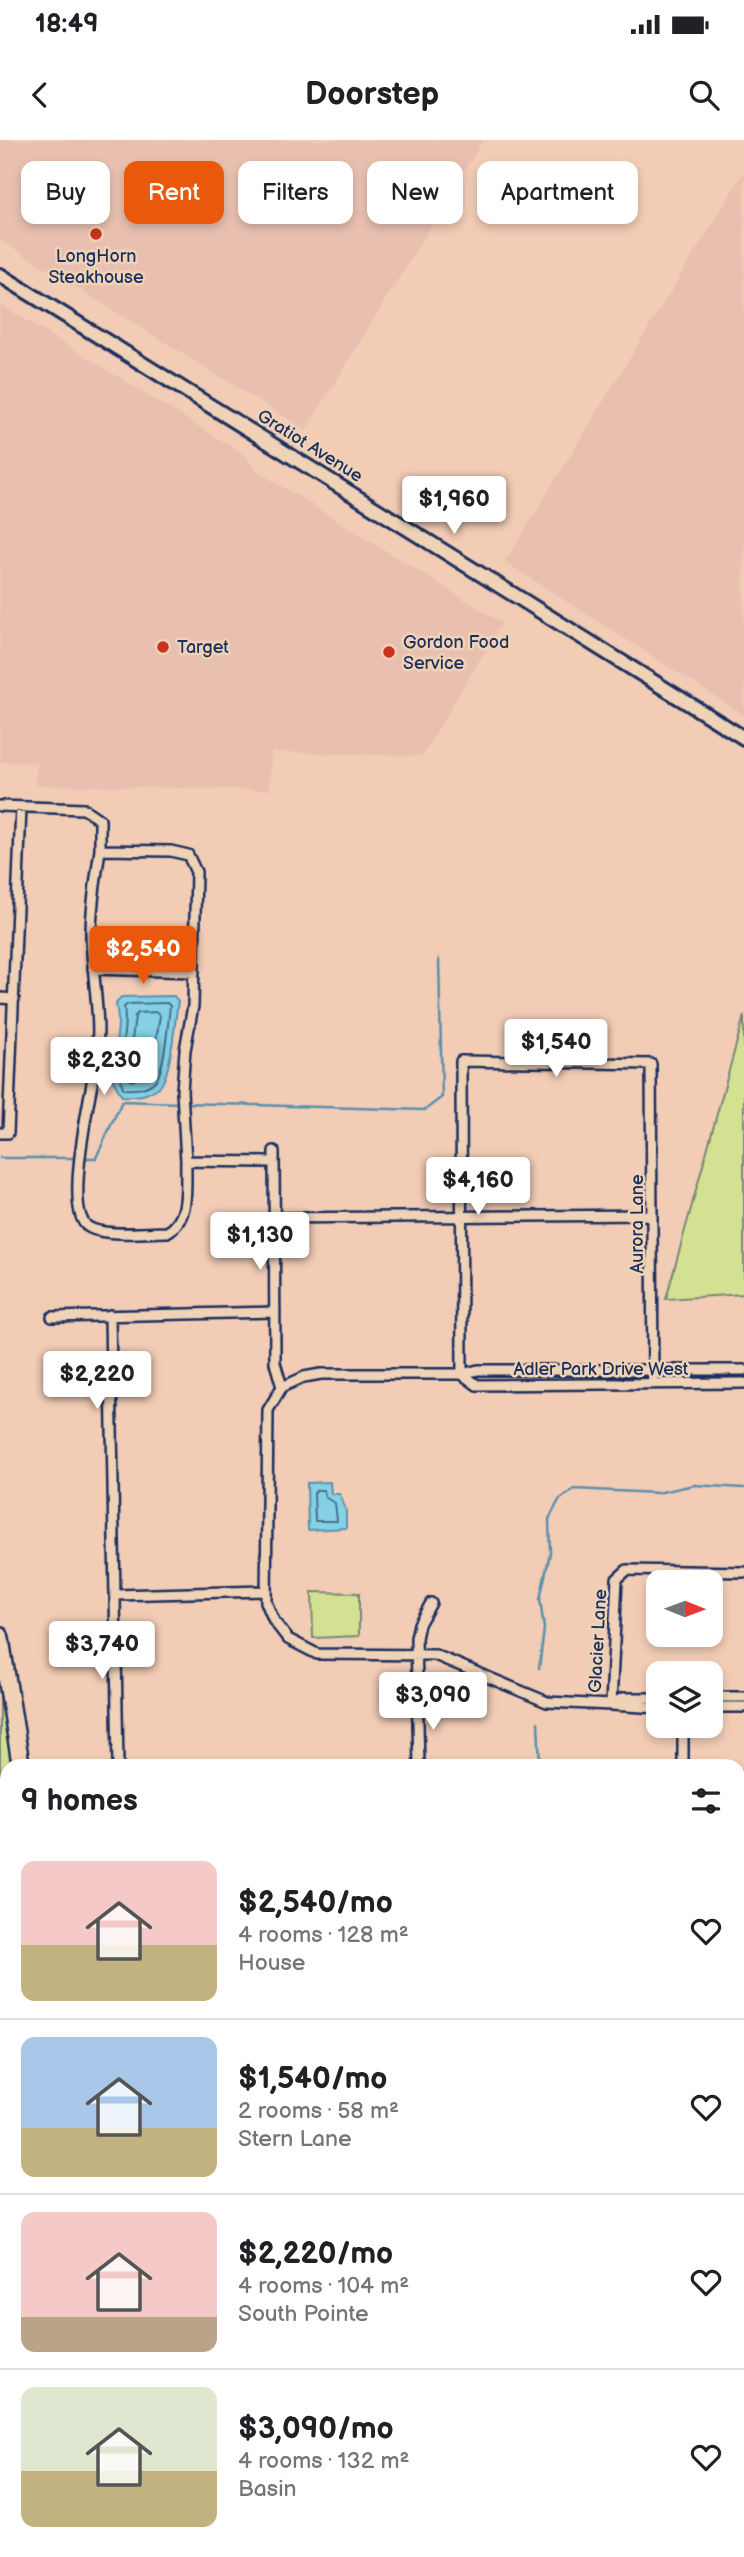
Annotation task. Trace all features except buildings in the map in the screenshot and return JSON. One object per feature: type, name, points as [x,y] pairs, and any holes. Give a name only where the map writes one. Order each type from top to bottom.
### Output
[{"type":"highway","points":[[0,1636],[20,1759]]},
{"type":"main road","name":"Gratiot Avenue","points":[[0,275],[744,738]]},
{"type":"street","points":[[0,806],[84,809],[100,820],[100,850],[93,895],[96,1064],[80,1139],[79,1212],[85,1224],[96,1232],[167,1232],[177,1227],[183,1215],[186,1161],[182,1091],[185,1050],[193,1006],[196,872],[188,855],[171,851],[100,850]]},
{"type":"street","points":[[0,1133],[8,1133],[21,807]]},
{"type":"street","points":[[93,970],[194,972]]},
{"type":"street","points":[[0,998],[14,999]]},
{"type":"street","name":"Aurora Lane","points":[[463,1215],[461,1061],[651,1064],[653,1384]]},
{"type":"street","points":[[274,1151],[275,1363],[282,1387],[268,1410],[266,1420],[266,1602],[274,1621],[288,1639],[317,1654],[435,1655],[547,1702],[646,1707]]},
{"type":"street","points":[[186,1161],[274,1162]]},
{"type":"street","points":[[274,1217],[652,1214]]},
{"type":"street","points":[[462,1374],[463,1215]]},
{"type":"street","points":[[52,1317],[275,1312]]},
{"type":"street","points":[[110,1315],[118,1759]]},
{"type":"street","name":"Adler Park Drive West","points":[[282,1387],[304,1377],[321,1374],[462,1374],[478,1370],[744,1370]]},
{"type":"street","name":"Adler Park Drive West","points":[[462,1374],[477,1385],[744,1383]]},
{"type":"street","name":"Glacier Lane","points":[[611,1705],[617,1579],[627,1570],[744,1572]]},
{"type":"street","points":[[116,1595],[266,1591]]},
{"type":"street","points":[[419,1759],[416,1655],[419,1624],[431,1603]]},
{"type":"street","points":[[723,1697],[744,1697]]},
{"type":"street","points":[[611,1705],[623,1698],[646,1698]]},
{"type":"street","points":[[723,1707],[744,1707]]},
{"type":"street","points":[[683,1738],[683,1759]]},
{"type":"shaded area","points":[[0,140],[483,140],[463,173],[463,161],[367,161],[367,224],[432,224],[306,430],[0,240]]},
{"type":"shaded area","points":[[744,172],[744,715],[505,562]]},
{"type":"shaded area","points":[[0,304],[245,455],[256,470],[502,623],[422,756],[271,752],[270,790],[35,785],[37,763],[0,762]]},
{"type":"green space","points":[[744,1016],[744,1294],[666,1299]]},
{"type":"green space","points":[[312,1592],[359,1593],[359,1636],[313,1638]]},
{"type":"green space","points":[[0,1681],[14,1759],[0,1759]]},
{"type":"water","points":[[174,996],[178,1001],[167,1072],[163,1081],[159,1087],[145,1094],[122,1096],[112,1079],[118,1023],[116,1004],[121,997]]},
{"type":"water","points":[[330,1482],[331,1494],[340,1494],[346,1511],[346,1528],[308,1530],[307,1483]]},
{"type":"waterway","points":[[185,1103],[425,1110],[442,1097],[439,959]]},
{"type":"waterway","points":[[83,1158],[96,1158],[122,1101],[179,1103]]},
{"type":"waterway","points":[[0,1158],[76,1158]]},
{"type":"waterway","points":[[539,1668],[544,1629],[540,1599],[550,1553],[549,1519],[559,1500],[574,1489],[657,1493],[694,1485],[744,1488]]},
{"type":"waterway","points":[[538,1722],[540,1759]]},
{"type":"place","name":"LongHorn Steakhouse","points":[[96,234]]},
{"type":"place","name":"Target","points":[[163,647]]},
{"type":"place","name":"Gordon Food Service","points":[[389,652]]}]
